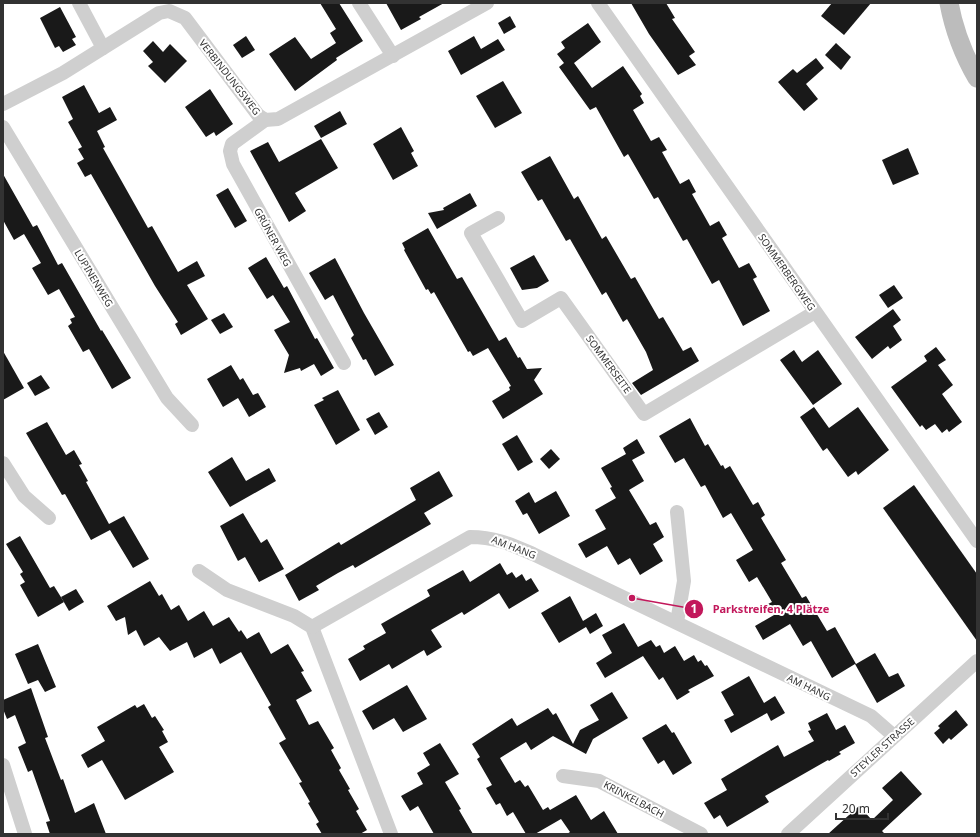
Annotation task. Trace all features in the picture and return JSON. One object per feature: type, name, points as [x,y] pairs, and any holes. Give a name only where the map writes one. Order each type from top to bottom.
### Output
[{"type":"main road","points":[[949,3],[953,25],[977,78]]},
{"type":"street","points":[[79,3],[103,48]]},
{"type":"street","points":[[359,3],[393,56]]},
{"type":"street","name":"VERBINDUNGSWEG","points":[[3,104],[63,73],[158,13],[169,11],[179,14],[185,18],[250,106],[265,120],[278,119],[488,3]]},
{"type":"street","name":"SOMMERBERGWEG","points":[[598,3],[977,541]]},
{"type":"street","name":"GRÜNER WEG","points":[[265,120],[232,144],[230,151],[232,164],[344,363]]},
{"type":"street","name":"LUPINENWEG","points":[[3,127],[167,398],[192,425]]},
{"type":"street","name":"SOMMERSEITE","points":[[498,218],[471,233],[522,321],[561,298],[644,414],[815,312]]},
{"type":"street","points":[[3,464],[24,496],[48,518]]},
{"type":"street","points":[[677,512],[684,581],[677,622]]},
{"type":"street","name":"AM HANG","points":[[312,627],[470,537],[488,537],[505,541],[871,716],[894,736]]},
{"type":"street","points":[[199,571],[227,590],[294,616],[312,627],[391,834]]},
{"type":"street","name":"STEYLER STRASSE","points":[[788,834],[977,661]]},
{"type":"street","points":[[3,765],[25,834]]},
{"type":"street","name":"KRINKELBACH","points":[[562,776],[599,781],[701,834]]},
{"type":"building","points":[[320,3],[339,3],[363,41],[336,58],[337,60],[295,91],[269,54],[295,37],[311,59],[336,43],[330,33],[336,29]]},
{"type":"building","points":[[386,3],[444,3],[419,17],[421,19],[401,30]]},
{"type":"building","points":[[631,3],[666,3],[675,18],[672,19],[695,52],[689,56],[696,65],[678,75],[649,34]]},
{"type":"building","points":[[832,3],[871,3],[844,35],[821,16]]},
{"type":"building","points":[[60,7],[76,37],[72,39],[76,45],[63,52],[59,46],[55,48],[40,18]]},
{"type":"building","points":[[510,16],[516,27],[504,34],[498,23]]},
{"type":"building","points":[[588,23],[601,42],[574,63],[592,88],[623,66],[642,94],[640,96],[644,103],[633,110],[651,141],[659,137],[667,150],[662,152],[680,184],[689,179],[696,192],[692,194],[710,226],[719,221],[727,235],[722,238],[739,268],[749,263],[757,277],[753,279],[770,311],[743,326],[719,280],[712,284],[687,239],[683,241],[658,197],[654,199],[628,154],[624,157],[596,107],[590,110],[559,67],[564,63],[557,54],[565,48],[561,42]]},
{"type":"building","points":[[246,36],[255,50],[242,58],[233,45]]},
{"type":"building","points":[[474,36],[481,49],[498,39],[505,50],[461,75],[448,51]]},
{"type":"building","points":[[153,41],[163,52],[170,44],[187,61],[165,83],[148,66],[153,62],[143,51]]},
{"type":"building","points":[[836,43],[851,57],[841,70],[825,55]]},
{"type":"building","points":[[816,58],[824,68],[806,84],[818,99],[804,111],[778,82],[793,69],[797,73]]},
{"type":"building","points":[[503,81],[522,113],[495,128],[476,96]]},
{"type":"building","points":[[84,85],[99,113],[110,107],[117,120],[97,131],[105,147],[103,148],[148,228],[152,226],[178,272],[197,261],[205,276],[187,285],[208,319],[181,335],[175,324],[178,322],[155,286],[91,174],[85,177],[77,163],[84,159],[78,149],[82,147],[68,122],[73,119],[62,97]]},
{"type":"building","points":[[210,89],[233,124],[216,136],[214,132],[206,137],[185,107]]},
{"type":"building","points":[[340,111],[347,124],[321,138],[314,126]]},
{"type":"building","points":[[401,127],[414,151],[411,153],[418,166],[393,180],[373,144]]},
{"type":"building","points":[[321,139],[338,168],[295,193],[306,211],[289,222],[250,151],[268,142],[279,162]]},
{"type":"building","points":[[908,148],[919,174],[893,185],[882,160]]},
{"type":"building","points":[[550,156],[574,199],[578,196],[602,239],[606,236],[631,279],[635,277],[659,319],[663,317],[683,351],[691,347],[699,361],[641,395],[632,383],[653,370],[646,352],[627,319],[623,322],[606,292],[602,295],[570,239],[566,241],[542,199],[538,201],[521,172]]},
{"type":"building","points":[[3,174],[33,227],[37,225],[58,265],[62,263],[101,331],[102,330],[131,378],[112,389],[89,349],[83,352],[68,326],[72,323],[70,319],[75,317],[59,289],[48,295],[32,268],[41,263],[24,234],[14,240],[3,220]]},
{"type":"building","points":[[228,188],[247,221],[235,228],[216,195]]},
{"type":"building","points":[[470,193],[477,206],[437,229],[428,213],[444,210],[443,208]]},
{"type":"building","points":[[428,228],[457,279],[462,277],[499,341],[506,337],[518,358],[520,357],[527,369],[542,368],[534,380],[543,394],[503,419],[492,401],[510,390],[509,387],[511,386],[488,348],[473,356],[470,351],[468,352],[434,292],[431,294],[428,289],[426,290],[404,250],[405,249],[402,243]]},
{"type":"building","points":[[534,255],[549,281],[537,288],[522,290],[510,268]]},
{"type":"building","points":[[266,257],[284,288],[287,286],[315,339],[317,338],[334,368],[321,376],[314,364],[301,371],[300,368],[284,373],[289,355],[274,330],[290,322],[273,295],[267,299],[248,268]]},
{"type":"building","points":[[335,258],[394,365],[375,376],[366,359],[363,360],[351,338],[354,335],[333,295],[325,300],[309,273]]},
{"type":"building","points":[[894,285],[903,298],[888,308],[879,295]]},
{"type":"building","points":[[893,309],[901,320],[893,326],[902,340],[890,349],[888,346],[872,359],[855,337]]},
{"type":"building","points":[[224,313],[233,327],[220,334],[211,320]]},
{"type":"building","points":[[936,347],[946,360],[938,365],[953,385],[942,394],[962,422],[949,432],[947,429],[942,433],[935,424],[926,430],[922,425],[920,427],[891,387],[927,361],[924,356]]},
{"type":"building","points":[[794,350],[802,362],[818,350],[842,384],[813,405],[780,360]]},
{"type":"building","points":[[3,351],[24,388],[3,400]]},
{"type":"building","points":[[231,365],[240,380],[243,378],[253,395],[258,393],[266,407],[249,417],[238,398],[223,407],[207,379]]},
{"type":"building","points":[[41,375],[50,388],[35,396],[27,383]]},
{"type":"building","points":[[338,390],[360,430],[336,445],[314,405],[324,400],[322,398]]},
{"type":"building","points":[[814,407],[829,428],[858,407],[889,450],[858,475],[856,471],[848,477],[827,448],[823,451],[800,417]]},
{"type":"building","points":[[379,412],[388,427],[375,435],[366,419]]},
{"type":"building","points":[[690,418],[705,446],[708,444],[721,466],[723,465],[725,469],[730,466],[753,505],[758,502],[765,515],[761,518],[786,560],[781,563],[802,598],[806,596],[827,631],[835,627],[856,664],[875,653],[889,677],[898,673],[905,686],[877,703],[855,664],[832,678],[811,641],[803,646],[790,624],[763,640],[755,626],[774,615],[768,604],[772,602],[757,577],[749,582],[736,560],[753,550],[731,513],[723,518],[705,485],[701,487],[684,458],[675,463],[659,436]]},
{"type":"building","points":[[47,422],[66,455],[74,450],[82,464],[79,465],[88,481],[86,482],[109,524],[124,516],[149,559],[133,568],[110,530],[91,540],[65,494],[62,495],[26,433]]},
{"type":"building","points":[[517,435],[533,462],[518,471],[502,444]]},
{"type":"building","points":[[637,439],[645,453],[632,460],[644,481],[629,490],[650,525],[656,522],[664,537],[653,544],[663,561],[640,575],[630,558],[618,565],[607,546],[586,558],[578,544],[606,529],[595,510],[616,498],[610,488],[612,487],[601,468],[626,454],[623,448]]},
{"type":"building","points":[[551,449],[560,459],[549,469],[540,459]]},
{"type":"building","points":[[232,457],[246,481],[269,468],[276,481],[230,507],[208,472]]},
{"type":"building","points":[[439,471],[453,496],[424,513],[431,524],[355,568],[353,565],[338,573],[316,586],[319,590],[299,601],[285,575],[339,542],[341,545],[416,500],[410,488]]},
{"type":"building","points":[[914,485],[977,574],[977,641],[883,508]]},
{"type":"building","points":[[556,491],[570,516],[539,534],[527,513],[523,515],[515,501],[529,492],[535,503]]},
{"type":"building","points":[[243,513],[261,543],[267,539],[284,569],[259,582],[245,557],[238,561],[220,526]]},
{"type":"building","points":[[20,536],[50,588],[54,586],[64,602],[38,617],[20,585],[25,582],[20,574],[23,572],[6,544]]},
{"type":"building","points":[[500,563],[507,575],[512,572],[516,578],[522,574],[526,581],[531,578],[539,591],[509,609],[499,593],[464,615],[462,612],[431,630],[442,647],[427,656],[424,650],[392,669],[389,664],[360,681],[348,659],[365,649],[363,646],[386,633],[381,624],[430,596],[427,590],[463,570],[470,582]]},
{"type":"building","points":[[150,581],[159,596],[162,594],[171,610],[179,605],[188,621],[204,611],[213,626],[229,617],[239,632],[241,630],[247,639],[259,632],[271,654],[288,644],[304,671],[301,672],[312,691],[296,700],[309,725],[318,721],[334,748],[331,750],[341,768],[339,770],[359,809],[356,811],[367,830],[360,834],[322,834],[316,824],[319,822],[308,803],[310,802],[299,783],[302,782],[279,743],[286,739],[268,707],[271,705],[241,652],[220,664],[212,648],[194,658],[187,642],[170,651],[159,637],[144,646],[136,630],[128,635],[125,617],[116,621],[107,606]]},
{"type":"building","points":[[76,589],[84,602],[69,611],[61,597]]},
{"type":"building","points":[[570,596],[583,621],[596,613],[603,626],[590,634],[586,627],[559,643],[541,613]]},
{"type":"building","points":[[624,623],[638,647],[651,640],[656,647],[660,645],[664,653],[675,646],[684,661],[694,655],[698,662],[701,660],[705,666],[707,665],[714,676],[688,690],[690,692],[677,700],[663,677],[659,680],[643,656],[605,678],[596,663],[612,653],[602,635]]},
{"type":"building","points":[[38,644],[56,687],[45,692],[38,680],[28,684],[15,654]]},
{"type":"building","points":[[749,676],[764,703],[775,696],[785,713],[771,721],[767,713],[731,733],[724,720],[734,715],[721,692]]},
{"type":"building","points":[[407,685],[427,719],[403,732],[394,718],[373,730],[362,711]]},
{"type":"building","points":[[31,688],[48,737],[45,738],[61,780],[63,779],[75,813],[94,803],[106,834],[50,834],[46,822],[50,821],[32,770],[28,772],[18,747],[26,743],[15,715],[7,719],[3,709],[3,700]]},
{"type":"building","points":[[612,692],[628,718],[593,739],[586,754],[553,736],[531,750],[526,742],[500,758],[515,783],[520,780],[525,787],[528,785],[543,810],[548,807],[550,810],[576,795],[591,820],[604,811],[618,834],[567,834],[570,832],[561,819],[535,834],[526,834],[513,812],[507,816],[500,803],[496,805],[486,788],[492,785],[477,759],[480,757],[472,744],[512,718],[517,726],[548,708],[553,715],[556,713],[573,744],[580,730],[599,720],[590,705]]},
{"type":"building","points":[[144,704],[152,718],[155,716],[164,730],[162,731],[168,742],[159,747],[174,772],[125,800],[102,760],[88,768],[81,755],[105,741],[97,727],[135,705],[137,708]]},
{"type":"building","points":[[956,710],[968,725],[951,740],[949,738],[943,744],[934,733],[940,728],[938,726]]},
{"type":"building","points":[[827,713],[836,730],[845,725],[855,743],[839,752],[841,754],[765,796],[769,802],[727,827],[720,815],[714,819],[704,803],[727,790],[721,779],[778,745],[784,757],[814,741],[808,731],[811,730],[808,723]]},
{"type":"building","points":[[666,724],[672,733],[674,732],[692,763],[673,775],[664,760],[658,764],[642,738]]},
{"type":"building","points":[[440,743],[459,774],[445,782],[461,809],[459,810],[473,834],[434,834],[418,806],[410,811],[401,796],[423,784],[417,773],[430,765],[423,753]]},
{"type":"building","points":[[901,771],[922,794],[882,831],[885,834],[828,834],[859,806],[872,820],[893,800],[882,788]]},
{"type":"place","name":"Parkstreifen, 4 Plätze","points":[[632,598]]}]
